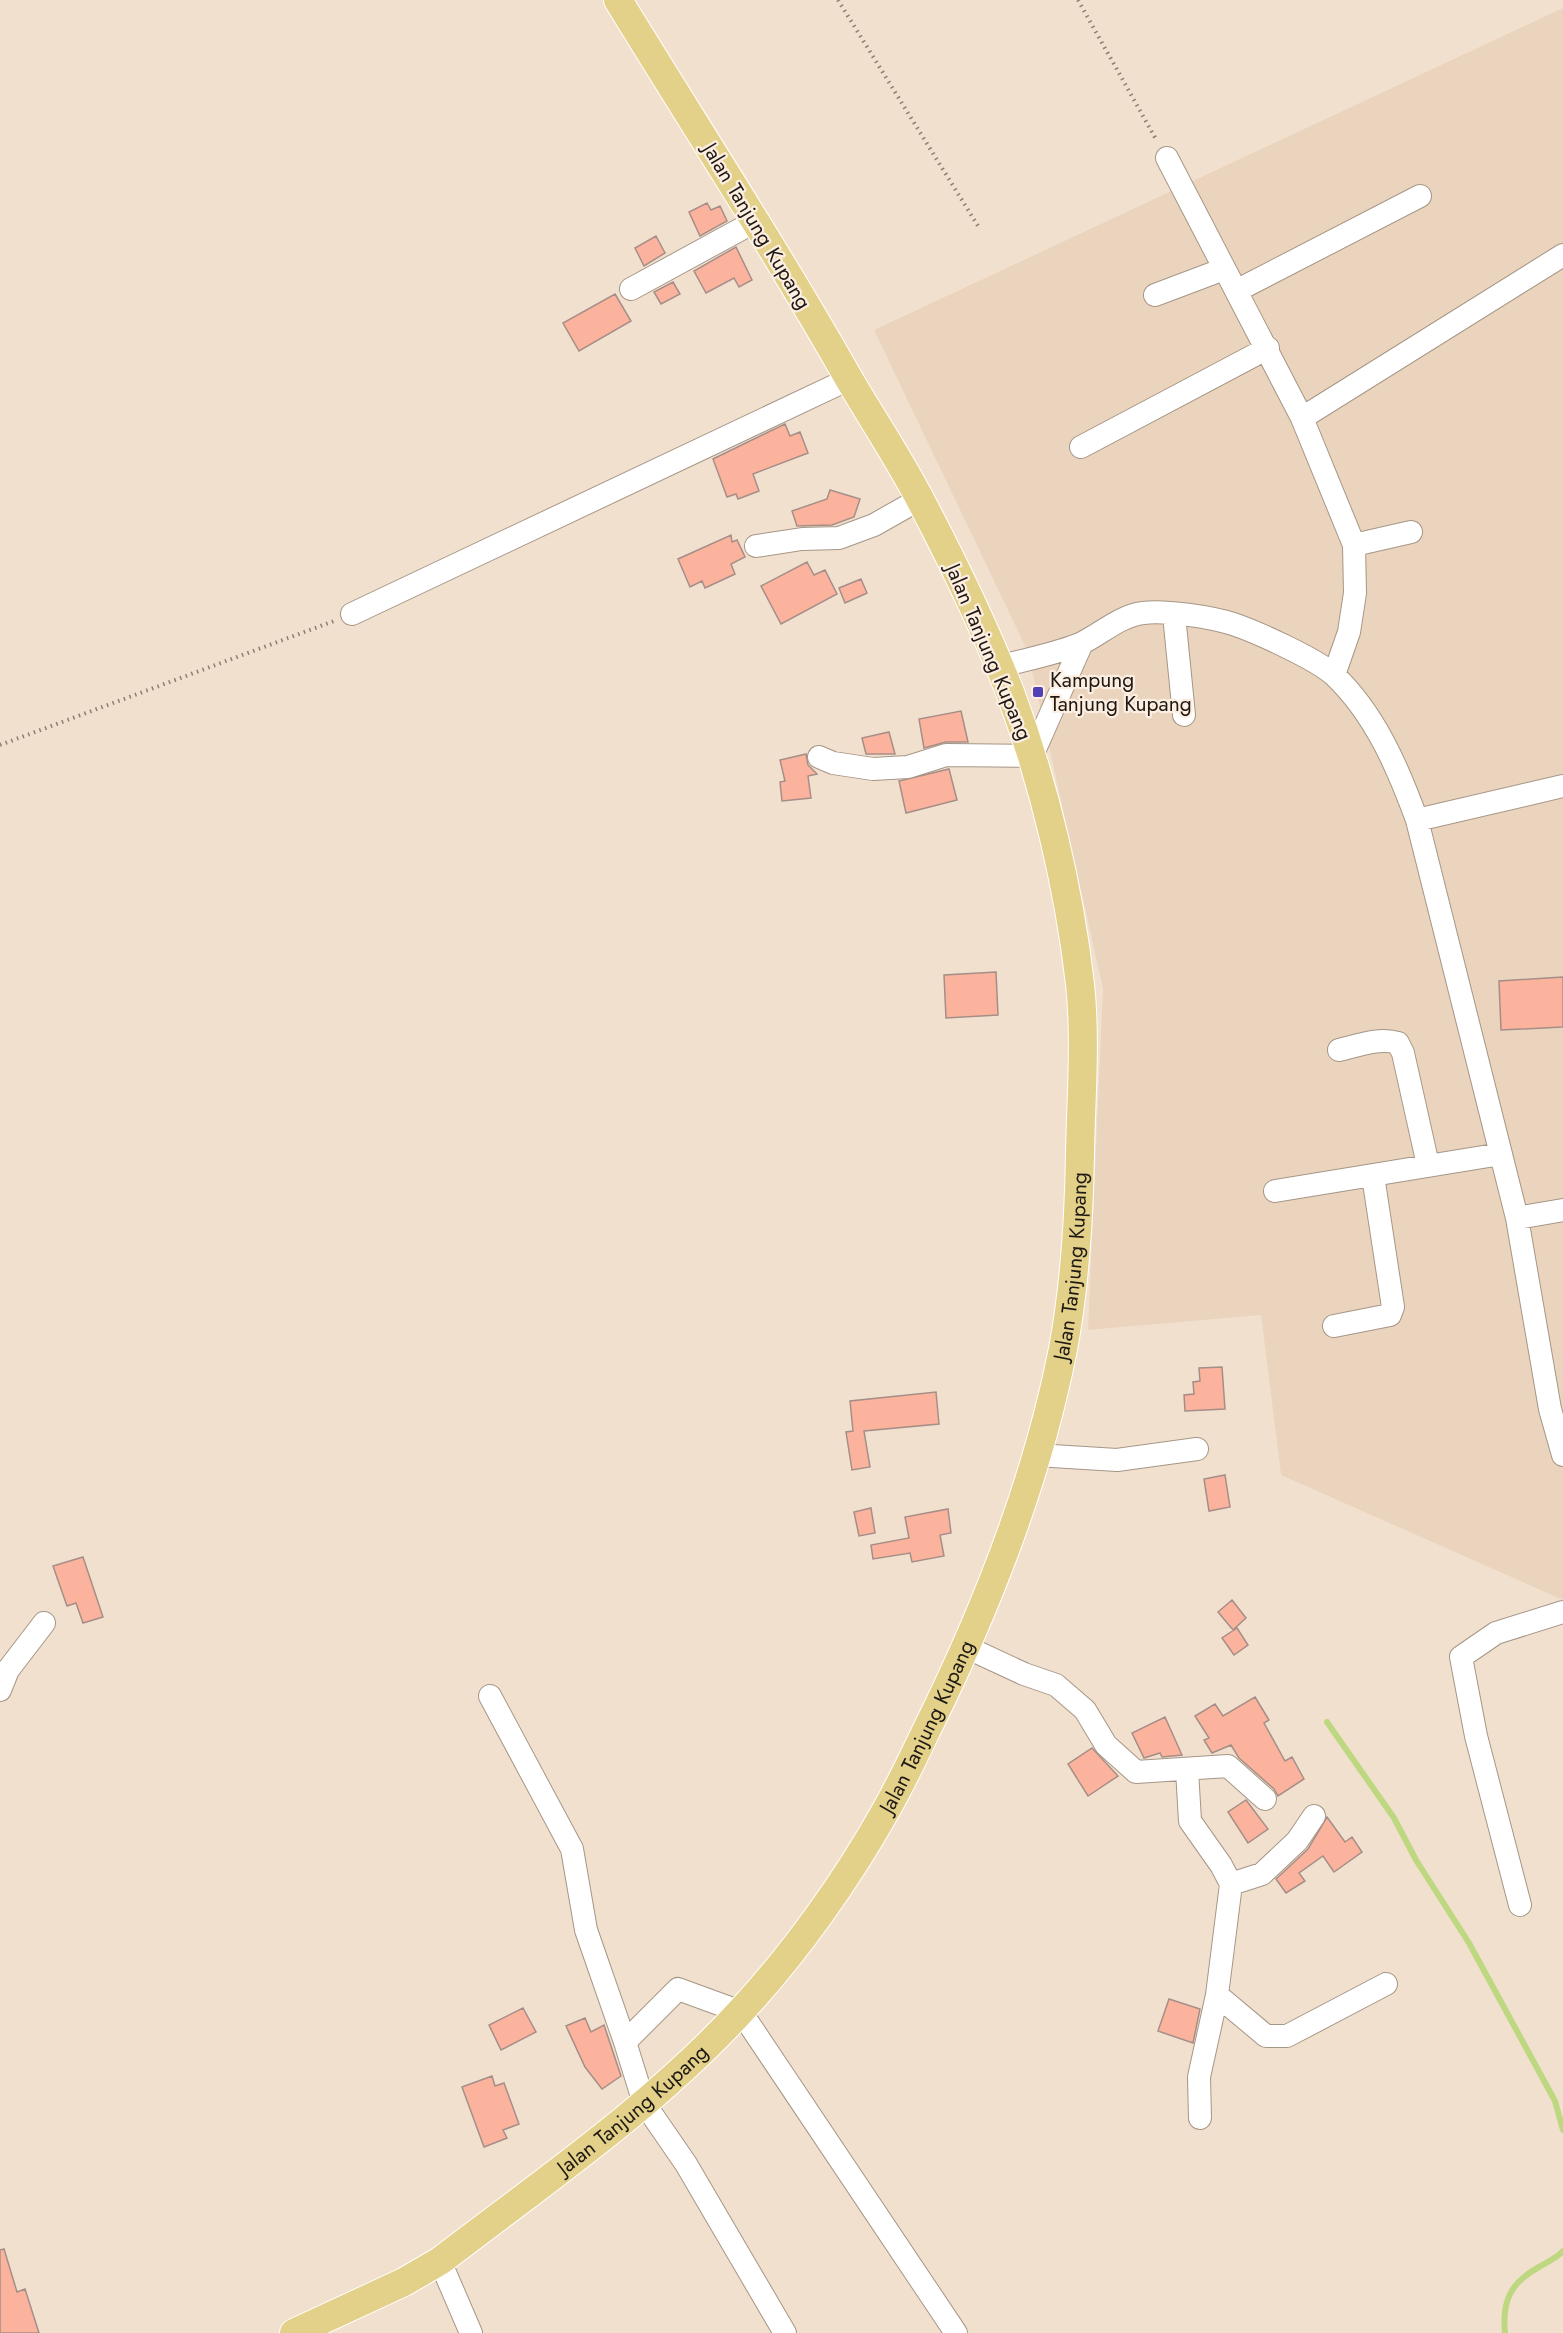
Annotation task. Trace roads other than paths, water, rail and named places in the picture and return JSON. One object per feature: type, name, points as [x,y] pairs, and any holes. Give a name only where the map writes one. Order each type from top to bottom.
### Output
[{"type":"main road","name":"Jalan Tanjung Kupang","points":[[306,2330],[404,2282],[440,2261],[644,2103],[741,2012],[820,1912],[886,1811],[966,1647],[1025,1496],[1063,1347],[1071,1290],[1079,1201],[1083,1046],[1080,985],[1064,890],[1032,756],[999,667],[920,499],[618,0]]},
{"type":"street","points":[[1167,158],[1268,348],[1302,418],[1354,545],[1355,592],[1349,632],[1334,675]]},
{"type":"street","points":[[1236,291],[1420,195]]},
{"type":"street","points":[[631,289],[754,222]]},
{"type":"street","points":[[1302,418],[1563,255]]},
{"type":"street","points":[[1155,295],[1224,269]]},
{"type":"street","points":[[1081,447],[1268,348]]},
{"type":"street","points":[[352,614],[849,379]]},
{"type":"street","points":[[756,546],[802,539],[839,538],[874,525],[920,499]]},
{"type":"street","points":[[1354,545],[1411,532]]},
{"type":"street","points":[[999,667],[1082,643],[1110,625],[1142,613],[1174,615],[1233,624],[1310,659],[1334,675],[1373,724],[1400,774],[1417,820],[1517,1218],[1556,1407],[1563,1455]]},
{"type":"street","points":[[1174,615],[1184,715]]},
{"type":"street","points":[[819,757],[833,763],[873,769],[908,767],[946,756],[1032,756],[1082,643]]},
{"type":"street","points":[[1417,820],[1563,786]]},
{"type":"street","points":[[1339,1050],[1372,1042],[1398,1043],[1403,1053],[1428,1165]]},
{"type":"street","points":[[1275,1191],[1502,1154]]},
{"type":"street","points":[[1334,1326],[1382,1319],[1390,1315],[1393,1307],[1373,1176]]},
{"type":"street","points":[[1517,1218],[1563,1210]]},
{"type":"street","points":[[1036,1455],[1116,1460],[1197,1449]]},
{"type":"street","points":[[1520,1905],[1476,1736],[1461,1657],[1496,1633],[1563,1612]]},
{"type":"street","points":[[0,1690],[9,1670],[44,1623]]},
{"type":"street","points":[[966,1647],[1024,1674],[1056,1685],[1084,1710],[1106,1745],[1136,1772],[1228,1766],[1265,1799]]},
{"type":"street","points":[[490,1696],[572,1849],[586,1930],[644,2103],[686,2164],[785,2333]]},
{"type":"street","points":[[1188,1770],[1190,1821],[1221,1865],[1231,1884],[1217,1995],[1199,2077],[1200,2118]]},
{"type":"street","points":[[1231,1884],[1262,1874],[1297,1841],[1314,1816]]},
{"type":"street","points":[[1217,1995],[1266,2037],[1287,2036],[1386,1984]]},
{"type":"street","points":[[625,2042],[678,1989],[741,2012],[956,2333]]},
{"type":"street","points":[[440,2261],[471,2333]]},
{"type":"waterway","points":[[1327,1722],[1394,1818],[1416,1860],[1469,1943],[1555,2101],[1563,2130]]},
{"type":"waterway","points":[[1505,2333],[1505,2311],[1515,2286],[1529,2273],[1563,2251]]},
{"type":"place","name":"Kampung Tanjung Kupang","points":[[1038,692]]}]
